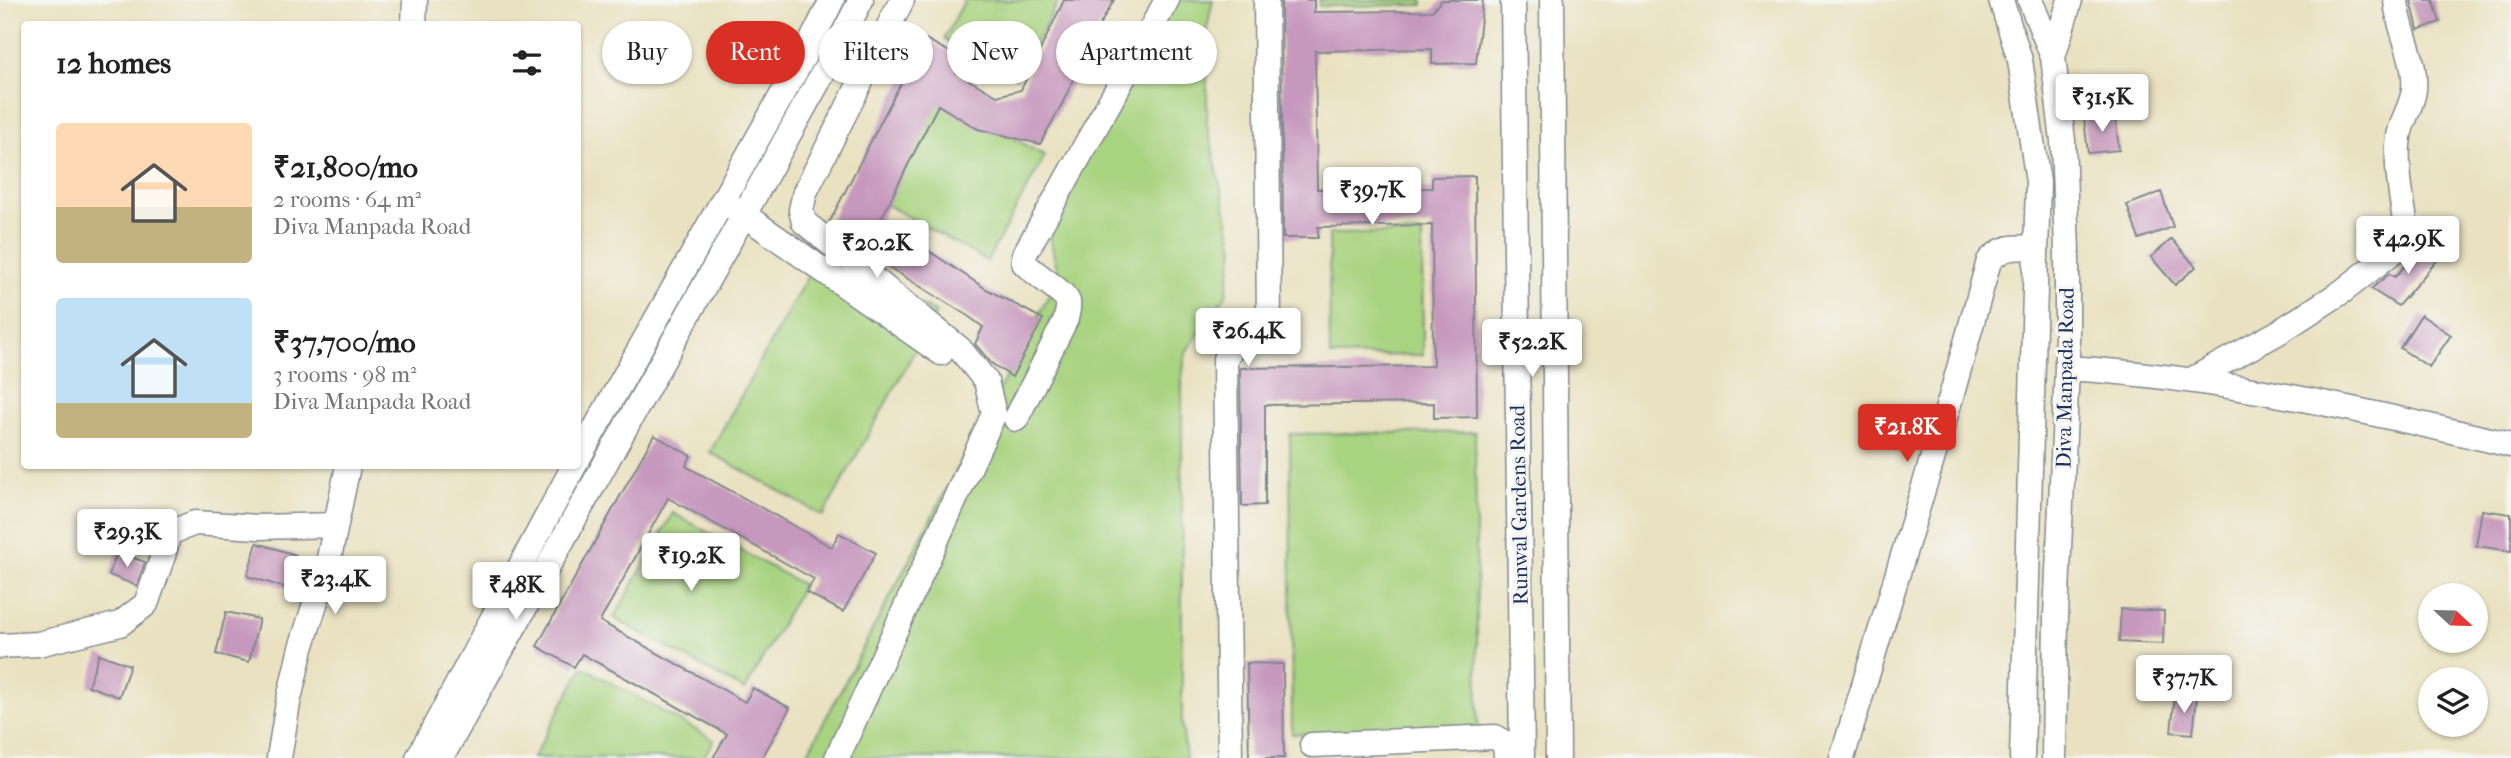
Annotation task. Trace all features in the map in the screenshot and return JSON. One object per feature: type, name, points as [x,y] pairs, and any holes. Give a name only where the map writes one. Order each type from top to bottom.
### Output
[{"type":"street","points":[[414,21],[415,0]]},
{"type":"street","points":[[441,758],[733,207],[832,0]]},
{"type":"street","points":[[581,443],[827,66],[861,0]]},
{"type":"street","points":[[837,758],[994,414],[986,381],[960,349],[804,222],[801,210],[805,192],[902,0]]},
{"type":"street","points":[[1016,419],[1066,319],[1069,306],[1066,298],[1033,274],[1024,264],[1024,255],[1167,0]]},
{"type":"street","points":[[1230,758],[1225,359],[1234,345],[1260,334],[1269,321],[1266,0]]},
{"type":"street","name":"Runwal Gardens Road","points":[[1513,0],[1522,758]]},
{"type":"street","name":"Runwal Gardens Road","points":[[1552,0],[1558,758]]},
{"type":"street","points":[[2001,0],[2021,66],[2038,182],[2022,758]]},
{"type":"street","points":[[2021,66],[2053,57],[2030,0]]},
{"type":"street","name":"Diva Manpada Road","points":[[2054,758],[2056,617],[2067,368],[2067,251],[2063,141],[2053,57],[2070,0]]},
{"type":"street","points":[[2191,380],[2279,332],[2343,291],[2408,240],[2401,189],[2399,137],[2414,90],[2413,62],[2397,17],[2396,0]]},
{"type":"street","points":[[733,207],[933,348],[986,381]]},
{"type":"street","points":[[1842,758],[1951,397],[1989,261],[1998,251],[2014,247],[2036,248]]},
{"type":"street","points":[[2067,368],[2134,372],[2191,380],[2359,409],[2511,445]]},
{"type":"street","points":[[279,758],[291,689],[328,563],[347,469]]},
{"type":"street","points":[[418,758],[572,469]]},
{"type":"street","points":[[0,646],[38,644],[120,624],[146,604],[169,533],[195,523],[258,527],[336,525]]},
{"type":"street","points":[[1312,745],[1494,737],[1500,739],[1506,747],[1506,758]]},
{"type":"green space","points":[[965,0],[1059,0],[1042,31],[1042,21],[954,21]]},
{"type":"green space","points":[[1173,0],[1213,0],[1208,21],[1161,21]]},
{"type":"green space","points":[[1319,0],[1423,0],[1423,5],[1319,6]]},
{"type":"green space","points":[[914,84],[1045,156],[987,261],[857,188]]},
{"type":"green space","points":[[1124,84],[1207,84],[1207,124],[1234,248],[1226,295],[1186,352],[1182,377],[1182,723],[1186,758],[805,758],[1059,276],[1050,239],[1050,213]]},
{"type":"green space","points":[[1422,233],[1423,355],[1330,356],[1329,234]]},
{"type":"green space","points":[[822,250],[936,313],[823,516],[710,452]]},
{"type":"green space","points":[[1475,432],[1478,731],[1292,734],[1290,434]]},
{"type":"green space","points":[[673,513],[803,585],[745,690],[614,618]]},
{"type":"green space","points":[[583,667],[714,740],[703,758],[533,758]]},
{"type":"building","points":[[1064,0],[1114,0],[1102,21],[1056,21],[1056,84],[1071,84],[1040,144],[978,129],[938,105],[881,219],[986,289],[1043,319],[1012,377],[991,363],[975,344],[983,327],[866,253],[829,223],[901,84],[933,84],[933,43],[947,51],[947,84],[976,84],[997,96],[1021,90],[1024,84],[1042,84],[1042,46]]},
{"type":"building","points":[[1281,0],[1314,0],[1314,12],[1432,11],[1442,0],[1483,0],[1476,63],[1432,64],[1432,49],[1315,51],[1317,189],[1432,188],[1432,177],[1475,176],[1477,417],[1434,418],[1434,403],[1265,405],[1265,505],[1242,506],[1240,368],[1433,366],[1432,225],[1318,227],[1318,238],[1283,238]]},
{"type":"building","points":[[2411,0],[2433,0],[2440,22],[2418,30]]},
{"type":"building","points":[[2115,115],[2119,150],[2088,153],[2084,118]]},
{"type":"building","points":[[2161,192],[2173,227],[2139,239],[2127,205]]},
{"type":"building","points":[[2172,239],[2196,267],[2175,285],[2151,257]]},
{"type":"building","points":[[2426,242],[2441,256],[2398,306],[2371,289],[2389,274],[2395,277]]},
{"type":"building","points":[[2421,315],[2451,335],[2429,367],[2400,348]]},
{"type":"building","points":[[654,435],[691,456],[686,466],[832,547],[839,533],[876,553],[843,612],[806,592],[814,579],[668,498],[600,621],[745,702],[753,688],[790,708],[762,758],[713,758],[727,734],[582,654],[574,667],[537,646]]},
{"type":"building","points":[[2482,510],[2511,514],[2511,551],[2476,546]]},
{"type":"building","points":[[257,543],[296,555],[286,588],[247,576]]},
{"type":"building","points":[[117,552],[145,562],[137,586],[109,575]]},
{"type":"building","points":[[2121,609],[2164,611],[2163,644],[2119,642]]},
{"type":"building","points":[[226,612],[259,619],[249,662],[216,654]]},
{"type":"building","points":[[99,654],[130,665],[119,697],[88,686]]},
{"type":"building","points":[[1247,663],[1283,664],[1284,758],[1249,758]]},
{"type":"building","points":[[2175,695],[2197,697],[2193,734],[2171,732]]}]
